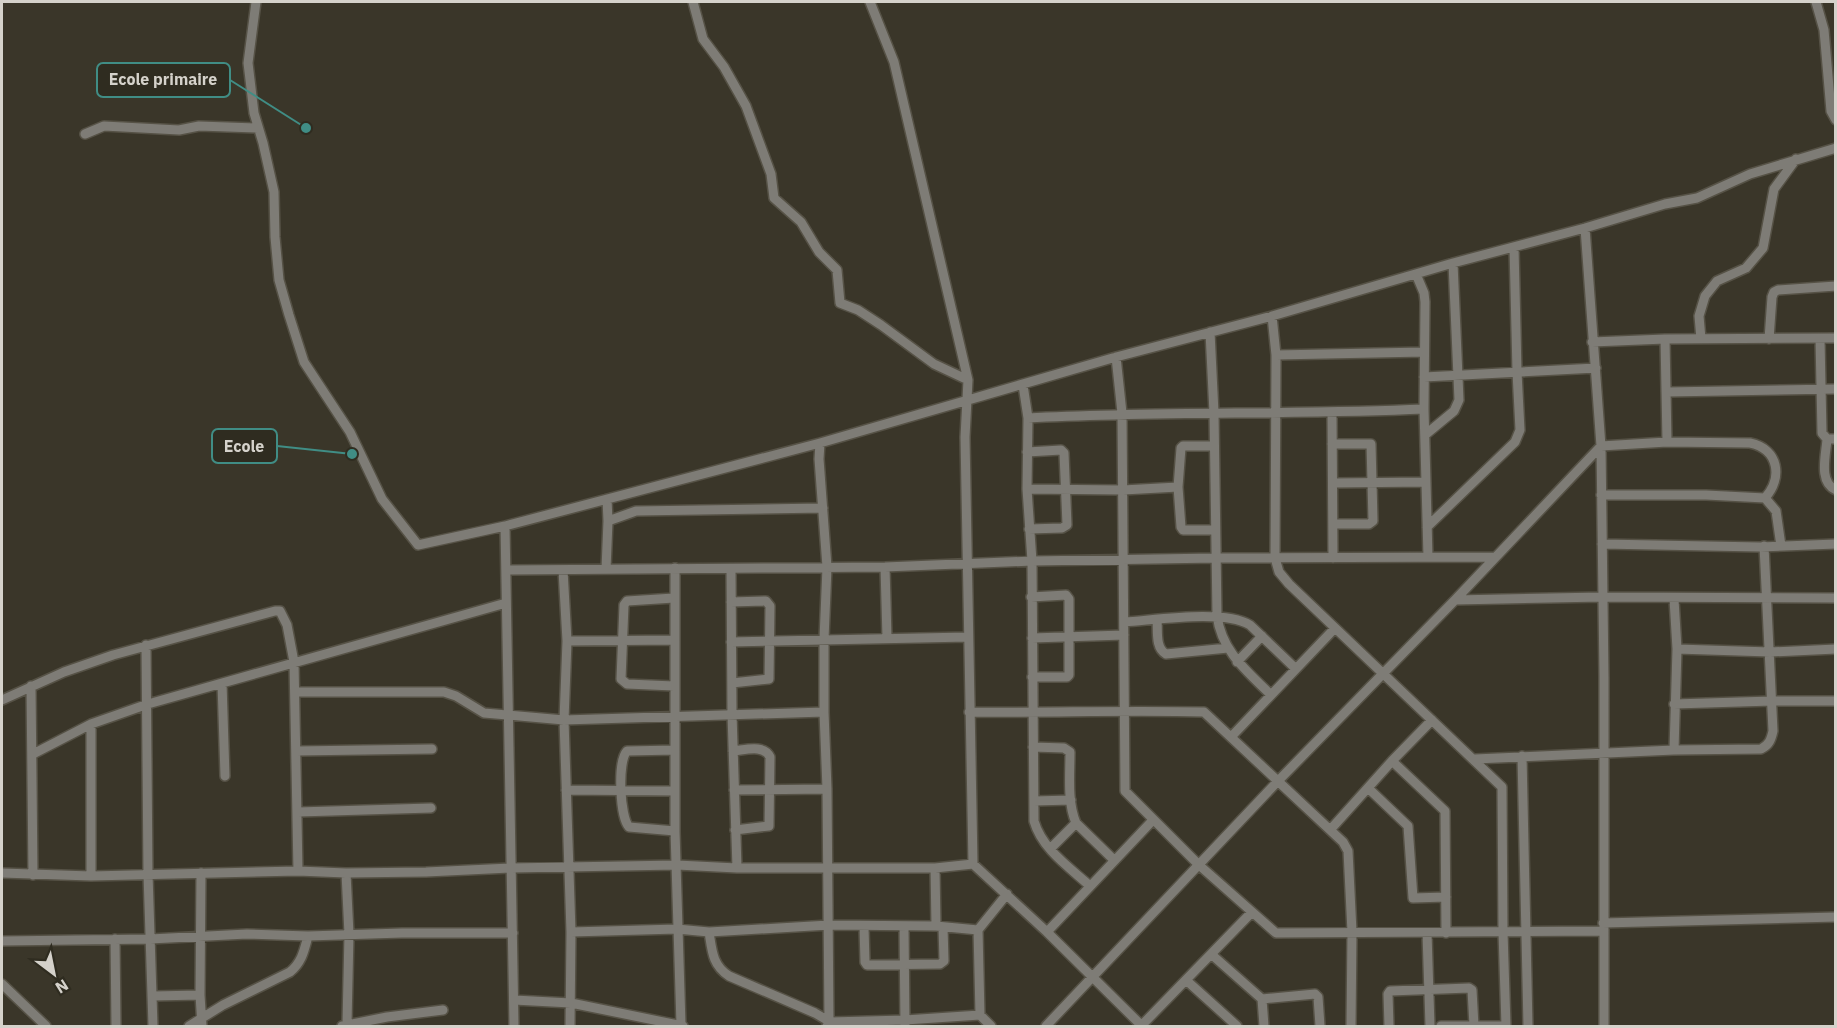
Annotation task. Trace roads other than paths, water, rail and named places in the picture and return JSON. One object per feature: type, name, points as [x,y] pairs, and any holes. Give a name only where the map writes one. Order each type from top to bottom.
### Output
[{"type":"street","points":[[256,2],[248,63],[254,113],[274,192],[279,280],[304,362],[350,432],[382,499],[418,545],[505,526],[820,443],[1116,357],[1272,316],[1665,204],[1697,198],[1750,174],[1835,149]]},
{"type":"street","points":[[693,2],[703,39],[724,67],[746,106],[771,174],[774,198],[801,222],[819,252],[837,270],[840,303],[858,310],[934,364],[968,380]]},
{"type":"street","points":[[870,2],[894,62],[968,380],[964,437],[973,864],[1094,977],[1141,1026],[1252,912]]},
{"type":"street","points":[[1816,2],[1824,30],[1831,111],[1836,120]]},
{"type":"street","points":[[85,134],[105,126],[179,130],[199,126],[258,128]]},
{"type":"street","points":[[1701,339],[1698,316],[1705,296],[1717,281],[1746,268],[1763,248],[1770,198],[1796,159]]},
{"type":"street","points":[[1585,228],[1601,446],[1604,1026]]},
{"type":"street","points":[[1427,527],[1519,436],[1514,247]]},
{"type":"street","points":[[1425,435],[1458,406],[1453,263]]},
{"type":"street","points":[[1416,274],[1424,293],[1425,302],[1424,409],[1428,557]]},
{"type":"street","points":[[1769,339],[1774,292],[1836,286]]},
{"type":"street","points":[[1272,316],[1276,355],[1275,558],[1279,572],[1502,787],[1506,1026],[1441,1026]]},
{"type":"street","points":[[1210,332],[1214,413],[1216,616],[1220,634],[1237,662],[1271,695]]},
{"type":"street","points":[[1592,342],[1665,339],[1836,338]]},
{"type":"street","points":[[1665,339],[1667,442]]},
{"type":"street","points":[[1820,339],[1821,428],[1822,433],[1831,439],[1825,479],[1830,487],[1836,490]]},
{"type":"street","points":[[1276,355],[1424,352]]},
{"type":"street","points":[[1116,357],[1122,413],[1125,791],[1199,865],[1276,933],[1527,932],[1836,917]]},
{"type":"street","points":[[1424,377],[1596,368]]},
{"type":"street","points":[[1023,385],[1028,418],[1027,489],[1032,561],[1034,821],[1037,830],[1050,849],[1090,886]]},
{"type":"street","points":[[1667,392],[1836,389]]},
{"type":"street","points":[[1028,418],[1122,413],[1332,413],[1424,409]]},
{"type":"street","points":[[1332,413],[1333,558]]},
{"type":"street","points":[[1046,1026],[1382,672],[1455,600],[1601,446],[1667,442],[1750,442],[1758,444],[1776,466],[1773,489],[1765,498]]},
{"type":"street","points":[[820,443],[819,459],[827,567],[824,712],[831,1025]]},
{"type":"street","points":[[1332,444],[1371,444],[1372,482],[1371,523],[1333,524]]},
{"type":"street","points":[[1214,446],[1183,446],[1180,448],[1178,487],[1183,530],[1215,530]]},
{"type":"street","points":[[1028,452],[1061,450],[1064,453],[1067,525],[1029,529]]},
{"type":"street","points":[[1333,483],[1426,482]]},
{"type":"street","points":[[1027,489],[1122,490],[1178,487]]},
{"type":"street","points":[[1601,495],[1706,495],[1765,498],[1776,511],[1781,546]]},
{"type":"street","points":[[606,569],[607,499]]},
{"type":"street","points":[[608,521],[636,511],[823,508]]},
{"type":"street","points":[[505,526],[514,1026]]},
{"type":"street","points":[[1602,544],[1764,546],[1836,544]]},
{"type":"street","points":[[1475,759],[1766,747],[1773,731],[1764,546]]},
{"type":"street","points":[[506,570],[885,567],[1032,561],[1495,556]]},
{"type":"street","points":[[885,567],[887,638]]},
{"type":"street","points":[[514,1000],[571,1003],[682,1026],[675,831],[675,568]]},
{"type":"street","points":[[731,569],[736,868]]},
{"type":"street","points":[[563,570],[567,641],[564,720],[571,932],[570,1026]]},
{"type":"street","points":[[1031,597],[1066,595],[1068,597],[1068,676],[1032,677]]},
{"type":"street","points":[[1455,600],[1602,597],[1836,598]]},
{"type":"street","points":[[674,598],[627,601],[622,608],[621,679],[624,682],[674,686]]},
{"type":"street","points":[[1674,599],[1677,649],[1674,750]]},
{"type":"street","points":[[731,602],[768,603],[770,606],[769,679],[732,682]]},
{"type":"street","points":[[33,754],[91,724],[148,704],[506,603]]},
{"type":"street","points":[[2,700],[64,672],[146,645],[275,610],[280,611],[286,625],[294,662],[298,871]]},
{"type":"street","points":[[1125,622],[1216,616],[1242,620],[1296,669]]},
{"type":"street","points":[[1157,620],[1159,647],[1166,654],[1228,648]]},
{"type":"street","points":[[1232,737],[1335,628]]},
{"type":"street","points":[[1032,638],[1124,634]]},
{"type":"street","points":[[1237,662],[1262,636]]},
{"type":"street","points":[[731,642],[968,637]]},
{"type":"street","points":[[567,641],[675,640]]},
{"type":"street","points":[[146,645],[148,874],[153,1026]]},
{"type":"street","points":[[1677,649],[1770,652],[1836,649]]},
{"type":"street","points":[[222,683],[225,776]]},
{"type":"street","points":[[31,686],[33,875]]},
{"type":"street","points":[[295,692],[444,692],[456,696],[484,713],[564,720],[824,712]]},
{"type":"street","points":[[1674,704],[1836,701]]},
{"type":"street","points":[[969,712],[1033,713],[1125,710],[1204,712],[1343,842],[1350,860],[1351,1026]]},
{"type":"street","points":[[1330,830],[1392,760],[1432,720]]},
{"type":"street","points":[[91,724],[91,876]]},
{"type":"street","points":[[1033,747],[1064,748],[1070,752],[1071,800],[1076,823],[1114,860]]},
{"type":"street","points":[[296,751],[432,749]]},
{"type":"street","points":[[733,751],[763,749],[768,752],[771,790],[769,826],[735,830]]},
{"type":"street","points":[[675,750],[627,751],[622,760],[621,792],[625,822],[629,827],[675,831]]},
{"type":"street","points":[[1522,756],[1528,1026]]},
{"type":"street","points":[[1392,760],[1445,812],[1446,933]]},
{"type":"street","points":[[1368,788],[1408,826],[1413,898],[1446,897]]},
{"type":"street","points":[[734,790],[827,789]]},
{"type":"street","points":[[566,790],[675,791]]},
{"type":"street","points":[[1034,801],[1071,800]]},
{"type":"street","points":[[298,812],[431,808]]},
{"type":"street","points":[[1047,932],[1153,819]]},
{"type":"street","points":[[1050,849],[1076,823]]},
{"type":"street","points":[[2,873],[91,876],[677,865],[736,868],[828,866],[935,868],[973,864]]},
{"type":"street","points":[[864,927],[866,964],[943,963],[935,868]]},
{"type":"street","points":[[201,873],[199,937],[201,1023]]},
{"type":"street","points":[[346,873],[349,934],[345,1025],[443,1010]]},
{"type":"street","points":[[991,1026],[980,1015],[978,930],[1007,894]]},
{"type":"street","points":[[571,932],[677,929],[710,932],[829,925],[978,930]]},
{"type":"street","points":[[904,926],[905,1023]]},
{"type":"street","points":[[710,932],[714,960],[720,970],[815,1013],[831,1025],[905,1023],[980,1015]]},
{"type":"street","points":[[2,941],[150,939],[247,934],[308,936],[513,933]]},
{"type":"street","points":[[1427,933],[1430,1026]]},
{"type":"street","points":[[189,1026],[201,1023],[223,1005],[290,972],[302,958],[308,936]]},
{"type":"street","points":[[115,939],[116,1026]]},
{"type":"street","points":[[1211,954],[1262,999],[1264,1026]]},
{"type":"street","points":[[1186,980],[1237,1026]]},
{"type":"street","points":[[2,984],[46,1026]]},
{"type":"street","points":[[1389,1026],[1389,991],[1471,989],[1474,1026]]},
{"type":"street","points":[[153,996],[200,994]]},
{"type":"street","points":[[1262,999],[1315,994],[1318,997],[1320,1026]]},
{"type":"place","name":"Ecole primaire","points":[[306,128]]},
{"type":"place","name":"Ecole","points":[[352,454]]}]
